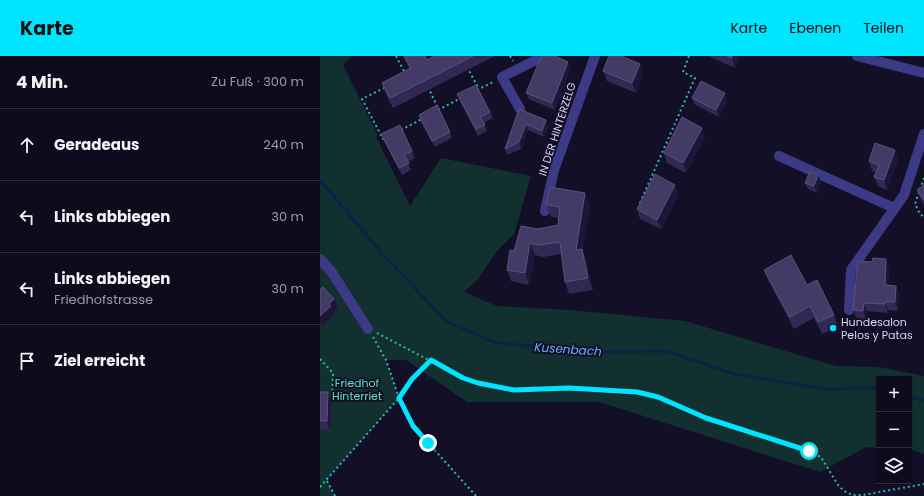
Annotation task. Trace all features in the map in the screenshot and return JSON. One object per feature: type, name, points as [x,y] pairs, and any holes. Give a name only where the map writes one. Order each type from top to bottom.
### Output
[{"type":"street","points":[[520,109],[502,77],[544,56]]},
{"type":"street","name":"IN DER HINTERZELG","points":[[545,211],[554,170],[595,56]]},
{"type":"street","points":[[857,56],[924,73]]},
{"type":"street","points":[[849,310],[851,270],[904,195],[924,134]]},
{"type":"street","points":[[779,156],[894,208]]},
{"type":"street","points":[[320,259],[331,271],[368,329]]},
{"type":"path","points":[[396,56],[406,76]]},
{"type":"path","points":[[640,203],[695,78],[683,72],[689,56]]},
{"type":"path","points":[[465,63],[479,89]]},
{"type":"path","points":[[472,92],[504,76]]},
{"type":"path","points":[[426,83],[439,110]]},
{"type":"path","points":[[387,86],[362,99],[383,139],[390,135]]},
{"type":"path","points":[[432,113],[466,96]]},
{"type":"path","points":[[397,132],[425,117]]},
{"type":"path","points":[[924,178],[915,204],[920,214],[924,217]]},
{"type":"path","points":[[368,329],[431,360],[463,378],[478,383],[514,390],[569,388],[637,392],[658,397],[706,418],[790,444],[822,457],[838,485],[844,491],[852,495],[863,495],[924,484]]},
{"type":"path","points":[[368,329],[386,360],[399,398],[413,426],[476,496]]},
{"type":"path","points":[[320,359],[333,373],[332,399]]},
{"type":"path","points":[[320,487],[327,481],[399,398],[412,379],[431,360]]},
{"type":"path","points":[[327,481],[335,496]]},
{"type":"green space","name":"Friedhof Hinterriet","points":[[320,56],[352,56],[343,65],[378,135],[376,137],[410,206],[441,158],[531,176],[514,234],[496,252],[478,279],[464,292],[497,306],[570,310],[685,321],[836,366],[879,367],[924,376],[924,454],[912,450],[912,376],[876,376],[876,448],[866,447],[820,472],[599,402],[467,402],[406,360],[386,360],[399,398],[327,480],[335,496],[320,496]]},
{"type":"building","points":[[404,56],[425,56],[427,60],[435,56],[473,56],[390,98],[382,83],[411,68]]},
{"type":"building","points":[[542,56],[555,56],[568,62],[552,103],[526,93]]},
{"type":"building","points":[[609,56],[621,56],[640,64],[632,83],[603,71]]},
{"type":"building","points":[[701,81],[725,93],[716,110],[692,98]]},
{"type":"building","points":[[476,85],[490,112],[480,117],[485,125],[476,129],[457,94]]},
{"type":"building","points":[[437,105],[450,132],[432,141],[419,115]]},
{"type":"building","points":[[519,109],[546,120],[542,131],[526,124],[519,142],[505,149]]},
{"type":"building","points":[[682,117],[702,128],[683,163],[664,153]]},
{"type":"building","points":[[400,125],[412,151],[404,155],[409,163],[399,168],[381,134]]},
{"type":"building","points":[[875,143],[895,150],[884,180],[874,177],[879,165],[869,161]]},
{"type":"building","points":[[810,171],[818,175],[814,186],[805,183]]},
{"type":"building","points":[[655,174],[675,185],[657,220],[637,209]]},
{"type":"building","points":[[924,185],[924,200],[917,190]]},
{"type":"building","points":[[550,187],[585,193],[576,250],[582,249],[588,278],[565,282],[560,242],[539,245],[530,243],[525,273],[507,270],[510,250],[514,251],[521,226],[538,229],[558,225],[560,207],[546,205]]},
{"type":"building","points":[[791,255],[807,285],[817,280],[834,315],[818,322],[810,306],[790,317],[764,270]]},
{"type":"building","points":[[873,258],[886,259],[885,285],[896,286],[895,302],[885,302],[885,304],[864,303],[863,311],[853,310],[858,261],[872,262]]},
{"type":"building","points":[[323,287],[334,299],[329,304],[331,306],[320,316],[320,290]]},
{"type":"building","points":[[320,392],[328,392],[327,421],[320,421]]},
{"type":"waterway","name":"Kusenbach","points":[[320,180],[380,251],[446,321],[493,342],[583,352],[666,351],[734,374],[825,389],[871,388],[876,389]]},
{"type":"waterway","name":"Kusenbach","points":[[912,398],[924,400]]},
{"type":"place","name":"Hundesalon Pelos y Patas","points":[[833,328]]},
{"type":"route","points":[[428,443],[413,426],[399,398],[412,379],[431,360],[463,378],[478,383],[514,390],[569,388],[637,392],[658,397],[706,418],[809,451]]}]
